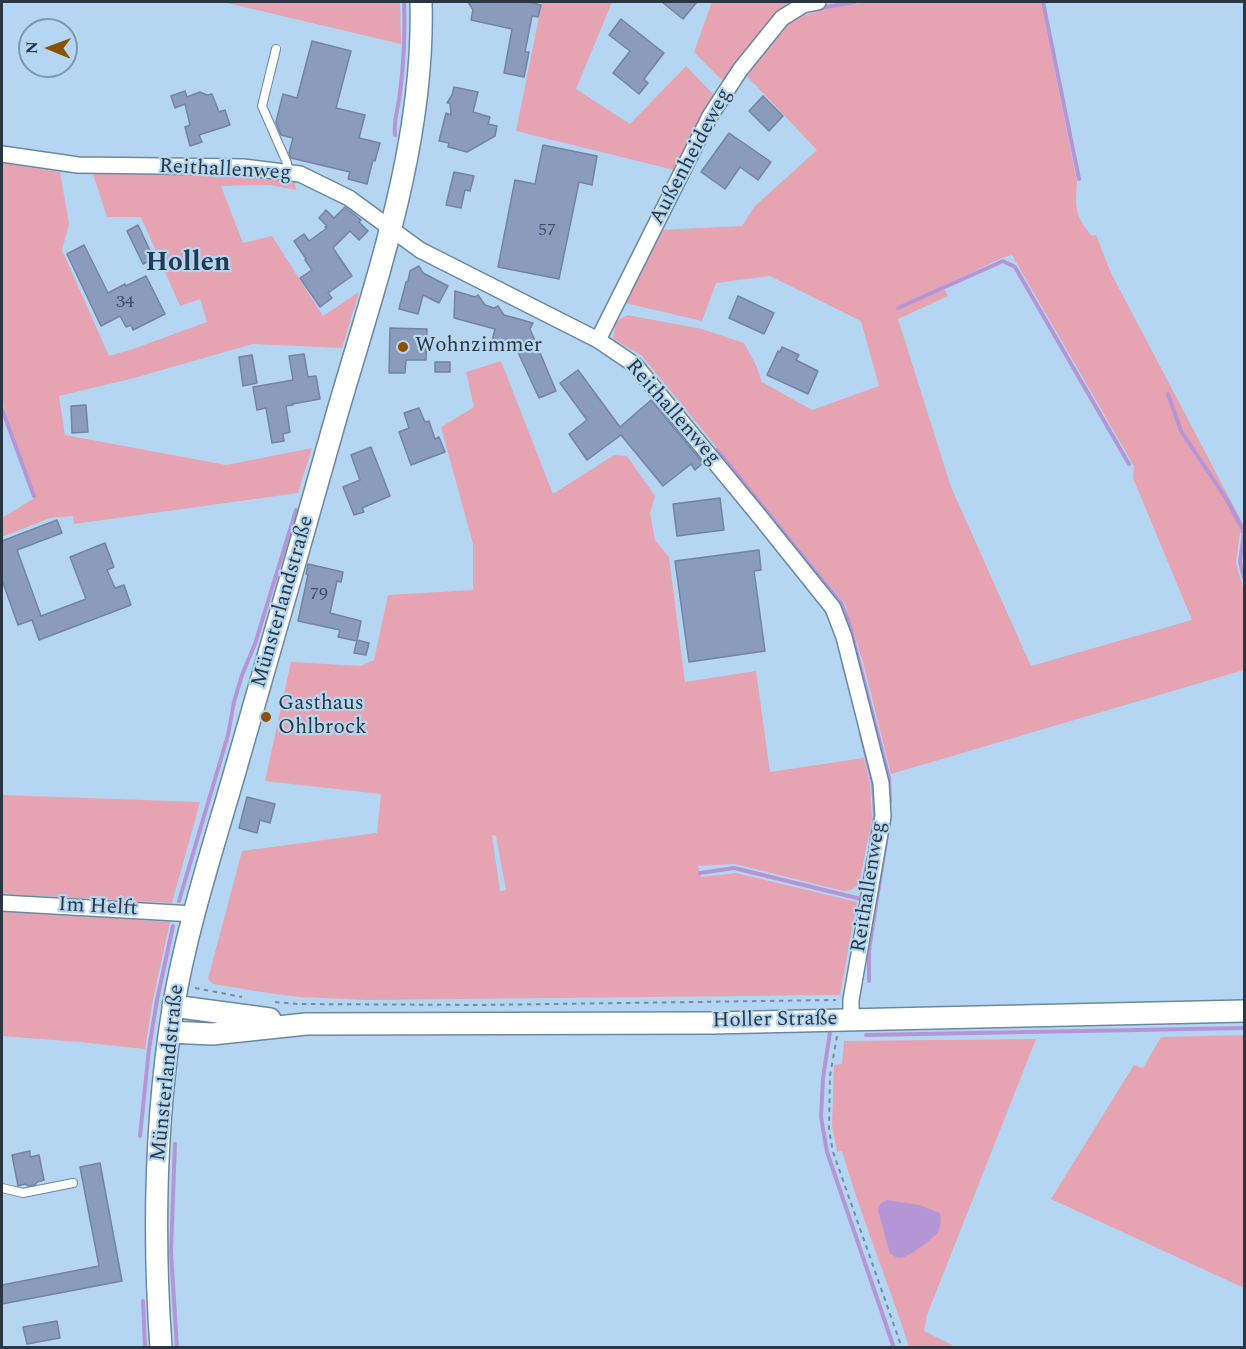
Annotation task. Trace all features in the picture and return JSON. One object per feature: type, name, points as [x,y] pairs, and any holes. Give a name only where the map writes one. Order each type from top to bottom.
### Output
[{"type":"main road","name":"Münsterlandstraße","points":[[161,1347],[157,1288],[158,1154],[170,1032],[178,984],[194,914],[390,229],[411,129],[422,37],[421,2]]},
{"type":"main road","name":"Holler Straße","points":[[174,1006],[306,1024]]},
{"type":"main road","name":"Holler Straße","points":[[170,1032],[212,1034],[306,1024],[700,1023],[847,1013],[1245,1011]]},
{"type":"street","name":"Außenheideweg","points":[[598,340],[710,116],[740,70],[782,18],[803,5],[818,2]]},
{"type":"street","name":"Reithallenweg","points":[[2,154],[78,165],[243,167],[300,174],[349,198],[420,250],[598,340],[636,365],[833,608],[844,637],[881,783],[883,816],[847,1013]]},
{"type":"street","name":"Im Helft","points":[[2,903],[194,914]]},
{"type":"lane","points":[[276,49],[262,106],[288,163],[288,172]]},
{"type":"lane","points":[[2,1188],[23,1193],[73,1183]]},
{"type":"path","points":[[178,984],[250,998]]},
{"type":"path","points":[[270,1001],[298,1004],[480,1005],[847,1013],[830,1076],[829,1130],[833,1152],[902,1347]]},
{"type":"shaded area","points":[[223,2],[400,2],[401,44]]},
{"type":"shaded area","points":[[542,2],[612,2],[576,89],[630,124],[686,66],[716,97],[678,171],[516,131]]},
{"type":"shaded area","points":[[712,2],[796,2],[789,4],[777,15],[726,84],[694,52]]},
{"type":"shaded area","points":[[867,2],[1041,2],[1077,182],[1076,205],[1079,217],[1092,236],[1096,235],[1111,273],[1244,526],[1244,534],[1240,533],[1236,563],[1244,591],[1244,670],[891,774],[864,666],[845,604],[641,355],[613,339],[616,322],[627,315],[702,329],[744,343],[762,382],[812,410],[879,386],[861,321],[770,276],[716,283],[702,321],[625,303],[660,230],[742,226],[755,206],[817,150],[744,73],[788,21],[824,9]],"holes":[[[1012,255],[1134,466],[1133,478],[1192,620],[1031,666],[951,487],[898,319],[948,296],[943,286]]]},
{"type":"shaded area","points":[[2,163],[60,172],[69,224],[62,250],[109,356],[207,322],[200,299],[180,306],[141,217],[107,217],[92,171],[244,173],[285,179],[295,183],[296,190],[270,185],[221,186],[243,243],[272,236],[323,316],[359,292],[342,348],[253,344],[134,378],[59,396],[65,435],[226,465],[312,448],[298,493],[74,524],[73,516],[50,518],[2,537],[2,518],[36,497],[4,408],[2,394]]},
{"type":"shaded area","points":[[501,361],[553,494],[614,455],[627,456],[655,496],[650,513],[655,540],[669,557],[685,682],[756,671],[770,772],[864,758],[870,784],[872,818],[859,885],[851,890],[843,891],[735,864],[698,866],[701,877],[736,873],[857,902],[840,995],[366,1000],[299,997],[213,984],[208,979],[242,851],[377,833],[381,794],[265,781],[291,662],[361,666],[374,660],[388,595],[473,590],[473,544],[441,427],[474,407],[466,372]],"holes":[[[492,835],[496,836],[506,890],[500,891]]]},
{"type":"shaded area","points":[[2,795],[200,802],[172,903],[2,894]]},
{"type":"shaded area","points":[[2,911],[170,922],[153,999],[145,1049],[2,1036]]},
{"type":"shaded area","points":[[1244,1035],[1244,1288],[1051,1199],[1134,1065],[1143,1068],[1161,1037]]},
{"type":"shaded area","points":[[1036,1039],[927,1315],[924,1331],[952,1345],[951,1347],[909,1347],[842,1151],[837,1152],[832,1126],[834,1065],[842,1064],[844,1041]]},
{"type":"shaded area","points":[[887,1200],[919,1205],[940,1213],[938,1232],[907,1256],[900,1258],[890,1254],[878,1210],[881,1203]]},
{"type":"building","points":[[468,2],[528,2],[541,5],[538,17],[532,16],[525,52],[529,52],[524,77],[504,73],[512,29],[471,20],[473,10]]},
{"type":"building","points":[[662,2],[697,2],[683,19]]},
{"type":"building","points":[[621,19],[664,53],[644,79],[648,83],[639,94],[613,73],[630,51],[609,35]]},
{"type":"building","points":[[312,41],[351,51],[336,108],[365,115],[359,138],[380,143],[367,184],[348,179],[350,172],[291,158],[289,153],[293,138],[281,135],[276,122],[283,94],[297,98]]},
{"type":"building","points":[[454,87],[478,92],[473,112],[490,117],[488,124],[497,126],[495,136],[467,152],[448,147],[449,143],[439,141],[446,113],[451,115],[450,103],[447,103]]},
{"type":"building","points":[[185,91],[187,97],[200,92],[207,95],[212,94],[219,112],[225,110],[230,125],[199,135],[202,142],[190,146],[185,127],[190,125],[185,104],[175,108],[171,96]]},
{"type":"building","points":[[763,96],[783,116],[769,131],[749,111]]},
{"type":"building","points":[[729,133],[771,162],[758,180],[740,167],[725,189],[701,172]]},
{"type":"building","points":[[543,145],[597,156],[592,185],[579,182],[559,279],[498,267],[515,180],[535,184]]},
{"type":"building","points":[[454,172],[474,176],[470,191],[465,190],[461,208],[446,205]]},
{"type":"building","points":[[345,207],[361,220],[359,222],[368,231],[359,240],[350,231],[333,248],[352,276],[328,293],[332,298],[320,307],[300,278],[312,270],[294,241],[304,234],[309,241],[327,228],[319,218],[326,210],[334,218]]},
{"type":"building","points":[[138,225],[154,259],[143,264],[127,231]]},
{"type":"building","points":[[84,245],[108,293],[146,276],[165,314],[133,330],[131,325],[126,327],[120,316],[101,326],[67,254]]},
{"type":"building","points":[[419,266],[423,273],[448,286],[439,303],[423,295],[418,314],[399,309],[410,271]]},
{"type":"building","points":[[455,291],[475,297],[478,295],[485,305],[494,308],[498,306],[504,315],[533,323],[530,329],[556,391],[539,398],[516,348],[492,341],[495,329],[454,318]]},
{"type":"building","points":[[738,296],[774,313],[764,334],[729,318]]},
{"type":"building","points":[[390,328],[427,329],[426,360],[406,360],[405,373],[389,373]]},
{"type":"building","points":[[782,347],[799,355],[796,360],[818,371],[808,394],[767,375]]},
{"type":"building","points":[[304,354],[308,377],[316,376],[320,399],[286,406],[290,432],[283,434],[284,441],[272,443],[266,408],[257,410],[253,387],[293,380],[289,356]]},
{"type":"building","points":[[252,355],[257,383],[243,386],[239,357]]},
{"type":"building","points":[[435,362],[450,362],[450,372],[435,372]]},
{"type":"building","points":[[578,370],[620,427],[651,400],[703,463],[695,470],[691,464],[663,486],[621,435],[587,460],[569,434],[587,420],[560,383]]},
{"type":"building","points":[[86,405],[88,432],[72,433],[71,406]]},
{"type":"building","points":[[419,408],[425,422],[429,421],[435,439],[439,437],[445,452],[411,465],[399,432],[409,428],[404,413]]},
{"type":"building","points":[[371,447],[390,496],[362,508],[364,512],[354,515],[343,487],[360,480],[351,455]]},
{"type":"building","points":[[720,498],[724,530],[677,536],[673,504]]},
{"type":"building","points":[[57,520],[62,533],[17,550],[41,616],[86,599],[70,557],[105,543],[114,567],[107,570],[115,588],[124,585],[131,605],[39,640],[32,620],[18,625],[2,580],[2,541]]},
{"type":"building","points":[[759,550],[761,570],[754,571],[765,651],[689,662],[675,561]]},
{"type":"building","points":[[308,564],[343,572],[341,582],[337,581],[330,613],[361,621],[357,641],[338,637],[340,630],[298,621],[308,575],[306,574]]},
{"type":"building","points":[[357,640],[369,643],[366,655],[354,653]]},
{"type":"building","points":[[247,797],[275,804],[270,823],[260,820],[257,833],[239,828]]},
{"type":"building","points":[[30,1151],[30,1157],[39,1155],[44,1180],[35,1185],[18,1186],[12,1155]]},
{"type":"building","points":[[100,1163],[122,1281],[2,1304],[2,1285],[99,1266],[80,1167]]},
{"type":"building","points":[[57,1321],[60,1338],[27,1344],[23,1327]]},
{"type":"waterway","points":[[395,135],[403,58],[404,2]]},
{"type":"waterway","points":[[820,8],[855,2]]},
{"type":"waterway","points":[[1043,2],[1079,179]]},
{"type":"waterway","points":[[898,308],[1003,261],[1015,267],[1129,464]]},
{"type":"waterway","points":[[1168,394],[1181,431],[1227,500],[1244,532],[1240,562],[1244,578]]},
{"type":"waterway","points":[[2,409],[34,496]]},
{"type":"waterway","points":[[717,450],[841,603],[848,619],[889,778],[890,802]]},
{"type":"waterway","points":[[179,901],[228,735],[242,675],[255,644],[296,510]]},
{"type":"waterway","points":[[861,734],[873,784],[875,815],[871,839]]},
{"type":"waterway","points":[[869,981],[869,950],[890,816]]},
{"type":"waterway","points":[[700,873],[734,868],[861,899],[868,858]]},
{"type":"waterway","points":[[140,1136],[149,1049],[173,926]]},
{"type":"waterway","points":[[866,1035],[1244,1028]]},
{"type":"waterway","points":[[830,1032],[823,1078],[821,1117],[827,1152],[894,1348]]},
{"type":"waterway","points":[[175,1144],[171,1252],[177,1348]]},
{"type":"waterway","points":[[143,1301],[145,1348]]},
{"type":"place","name":"Wohnzimmer","points":[[403,347]]},
{"type":"place","name":"Gasthaus Ohlbrock","points":[[266,717]]},
{"type":"district","name":"Hollen","points":[[188,265]]}]
